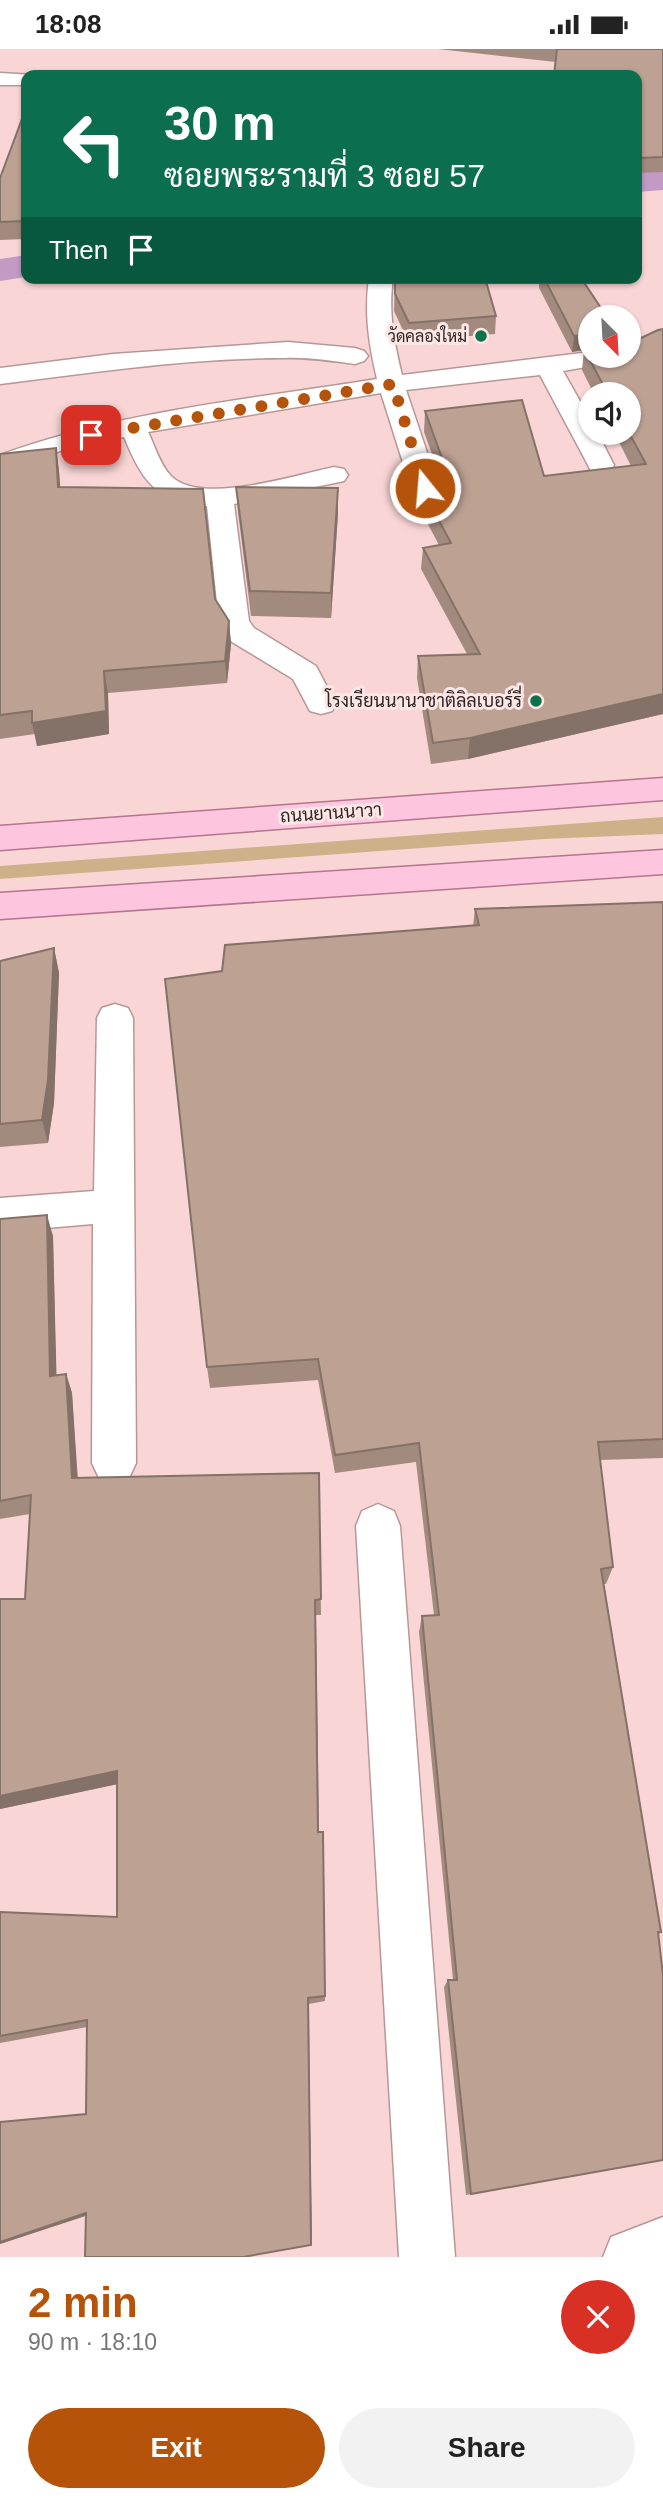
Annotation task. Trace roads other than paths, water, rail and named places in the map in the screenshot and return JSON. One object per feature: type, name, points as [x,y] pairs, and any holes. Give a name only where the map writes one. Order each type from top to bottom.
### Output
[{"type":"main road","name":"ถนนยานนาวา","points":[[0,838],[663,789]]},
{"type":"main road","points":[[0,906],[663,862]]},
{"type":"street","points":[[0,79],[21,79]]},
{"type":"street","points":[[381,284],[376,309],[393,384],[425,488]]},
{"type":"street","points":[[0,376],[113,362],[232,352],[288,350],[355,356]]},
{"type":"street","points":[[0,464],[52,445],[133,427],[393,384],[578,361]]},
{"type":"street","points":[[548,366],[601,465]]},
{"type":"street","points":[[133,427],[155,478],[170,490],[194,497],[220,499],[334,475]]},
{"type":"street","points":[[220,499],[234,622],[243,635],[305,673],[321,703]]},
{"type":"street","points":[[114,1463],[115,1018]]},
{"type":"street","points":[[0,1215],[113,1206]]},
{"type":"street","points":[[378,1526],[426,2257]]},
{"type":"street","points":[[631,2257],[663,2245]]},
{"type":"waterway","points":[[642,182],[663,180]]},
{"type":"waterway","points":[[0,270],[21,267]]},
{"type":"place","name":"วัดคลองใหม่","points":[[481,336]]},
{"type":"place","name":"โรงเรียนนานาชาติลิลเบอร์รี่","points":[[536,701]]}]
